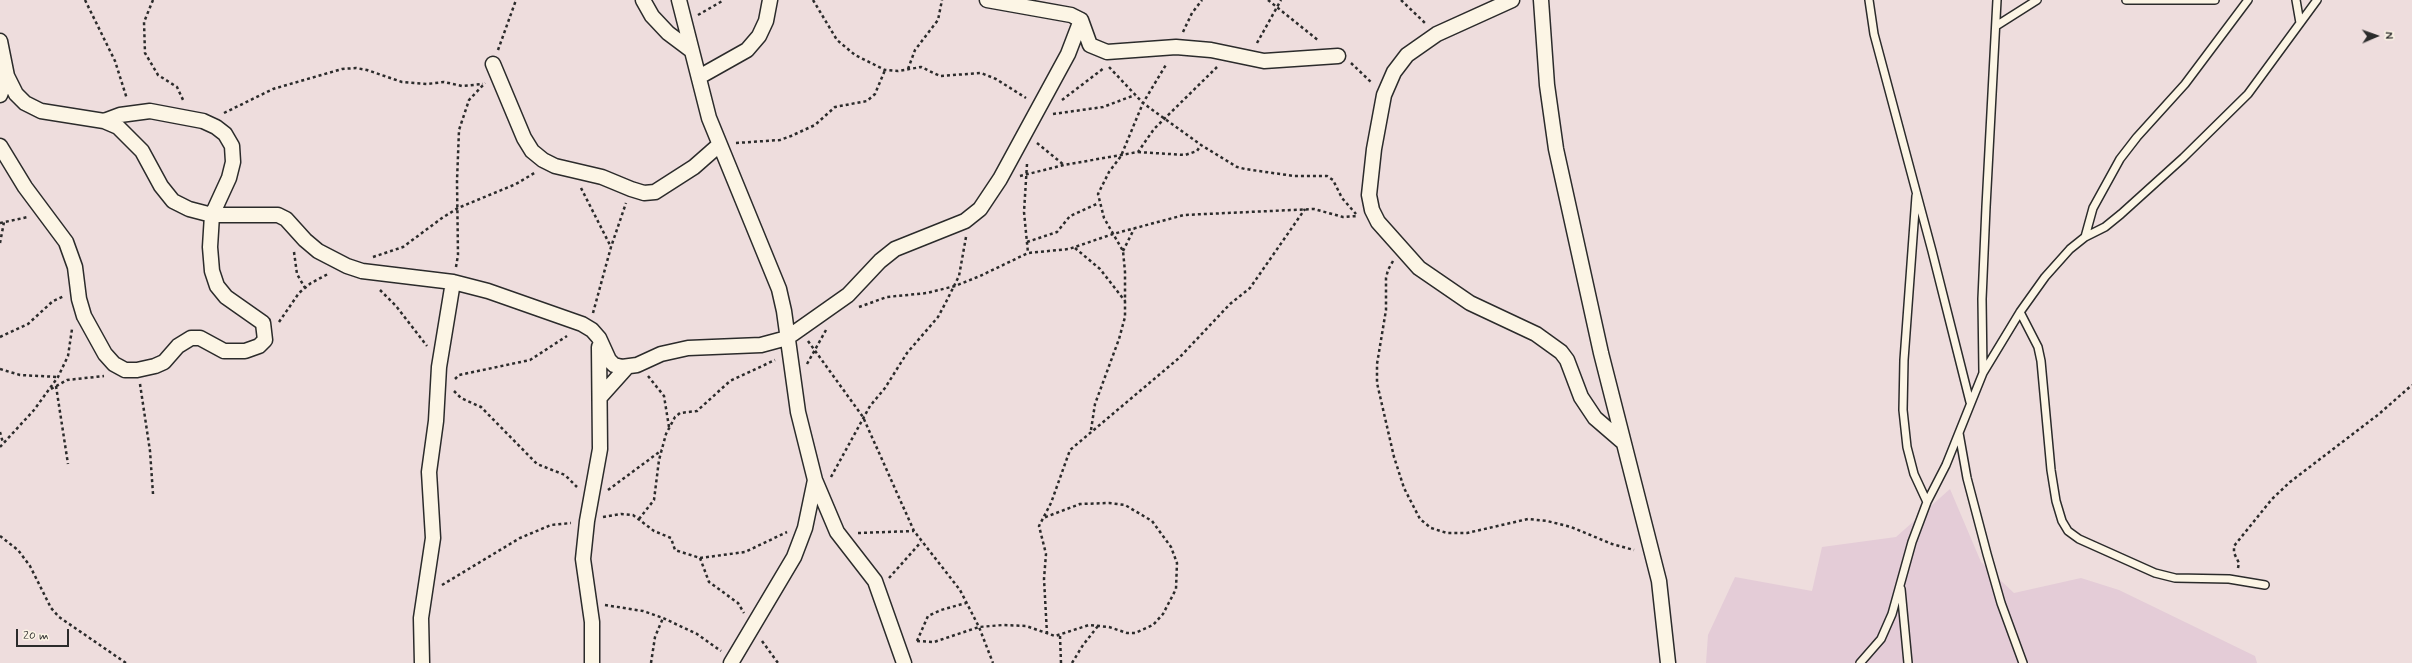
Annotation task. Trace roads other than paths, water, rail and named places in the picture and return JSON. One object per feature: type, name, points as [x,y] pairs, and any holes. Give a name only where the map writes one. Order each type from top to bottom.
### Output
[{"type":"street","points":[[643,0],[652,16],[668,33],[692,50]]},
{"type":"street","points":[[679,0],[709,118],[779,289],[798,412],[817,486],[837,532],[869,572],[879,589],[902,656]]},
{"type":"street","points":[[699,77],[747,50],[759,36],[766,21],[770,0]]},
{"type":"street","points":[[987,0],[1071,15],[1081,20],[1090,45],[1096,49],[1107,52],[1176,47],[1264,60],[1338,56]]},
{"type":"street","points":[[1512,0],[1437,34],[1407,55],[1394,72],[1384,96],[1369,189],[1372,210],[1378,222],[1420,268],[1470,302],[1536,334],[1561,352],[1567,360],[1581,397],[1595,418],[1624,443]]},
{"type":"street","points":[[1541,0],[1547,85],[1556,149],[1576,247],[1659,581],[1668,663]]},
{"type":"street","points":[[601,396],[632,366],[661,354],[688,348],[760,345],[787,341],[800,329],[848,295],[880,261],[895,249],[966,221],[980,209],[1000,179],[1068,54],[1081,20]]},
{"type":"street","points":[[0,41],[7,76],[16,94],[25,103],[41,112],[104,121],[118,127],[130,137],[142,151],[161,186],[173,201],[189,209],[212,215],[266,213],[278,215],[294,226],[305,240],[318,251],[347,266],[362,271],[453,282],[488,291],[591,331],[609,360],[614,365],[632,366]]},
{"type":"street","points":[[493,64],[524,138],[532,151],[543,160],[574,171],[602,177],[631,189],[644,192],[656,192],[694,167],[719,145]]},
{"type":"street","points":[[0,95],[7,76]]},
{"type":"street","points":[[0,146],[41,210],[66,242],[75,267],[76,285],[84,316],[95,338],[114,364],[131,370],[164,362],[178,346],[191,338],[200,338],[224,351],[239,351],[260,346],[266,340],[266,333],[263,323],[226,297],[217,286],[212,271],[210,246],[212,215],[229,178],[233,162],[232,146],[225,134],[216,127],[203,121],[150,111],[131,112],[104,121]]},
{"type":"street","points":[[422,663],[420,636],[423,600],[433,538],[429,472],[436,421],[439,367],[453,282]]},
{"type":"street","points":[[591,331],[601,396],[600,449],[587,521],[583,573],[590,604],[592,663]]},
{"type":"street","points":[[731,661],[751,625],[782,580],[805,528],[817,486]]},
{"type":"lane","points":[[1869,0],[1874,34],[1970,402]]},
{"type":"lane","points":[[1983,373],[1982,299],[1997,0]]},
{"type":"lane","points":[[1996,26],[2037,0]]},
{"type":"lane","points":[[2126,0],[2215,0]]},
{"type":"lane","points":[[2085,237],[2093,208],[2120,159],[2137,137],[2185,84],[2248,0]]},
{"type":"lane","points":[[2296,0],[2300,23]]},
{"type":"lane","points":[[1860,663],[1881,639],[1892,614],[1912,542],[1927,502],[1959,433],[1970,402],[1983,373],[2020,312],[2046,277],[2070,249],[2085,237],[2105,226],[2122,214],[2219,124],[2248,94],[2317,0]]},
{"type":"lane","points":[[1916,192],[1904,360],[1903,410],[1906,447],[1914,474],[1927,502]]},
{"type":"lane","points":[[2020,312],[2040,354],[2051,470],[2058,507],[2062,521],[2068,531],[2079,539],[2155,573],[2175,578],[2229,579],[2266,585]]},
{"type":"lane","points":[[1959,433],[1968,478],[1991,568],[2001,603],[2023,663]]},
{"type":"lane","points":[[1900,587],[1908,663]]}]
